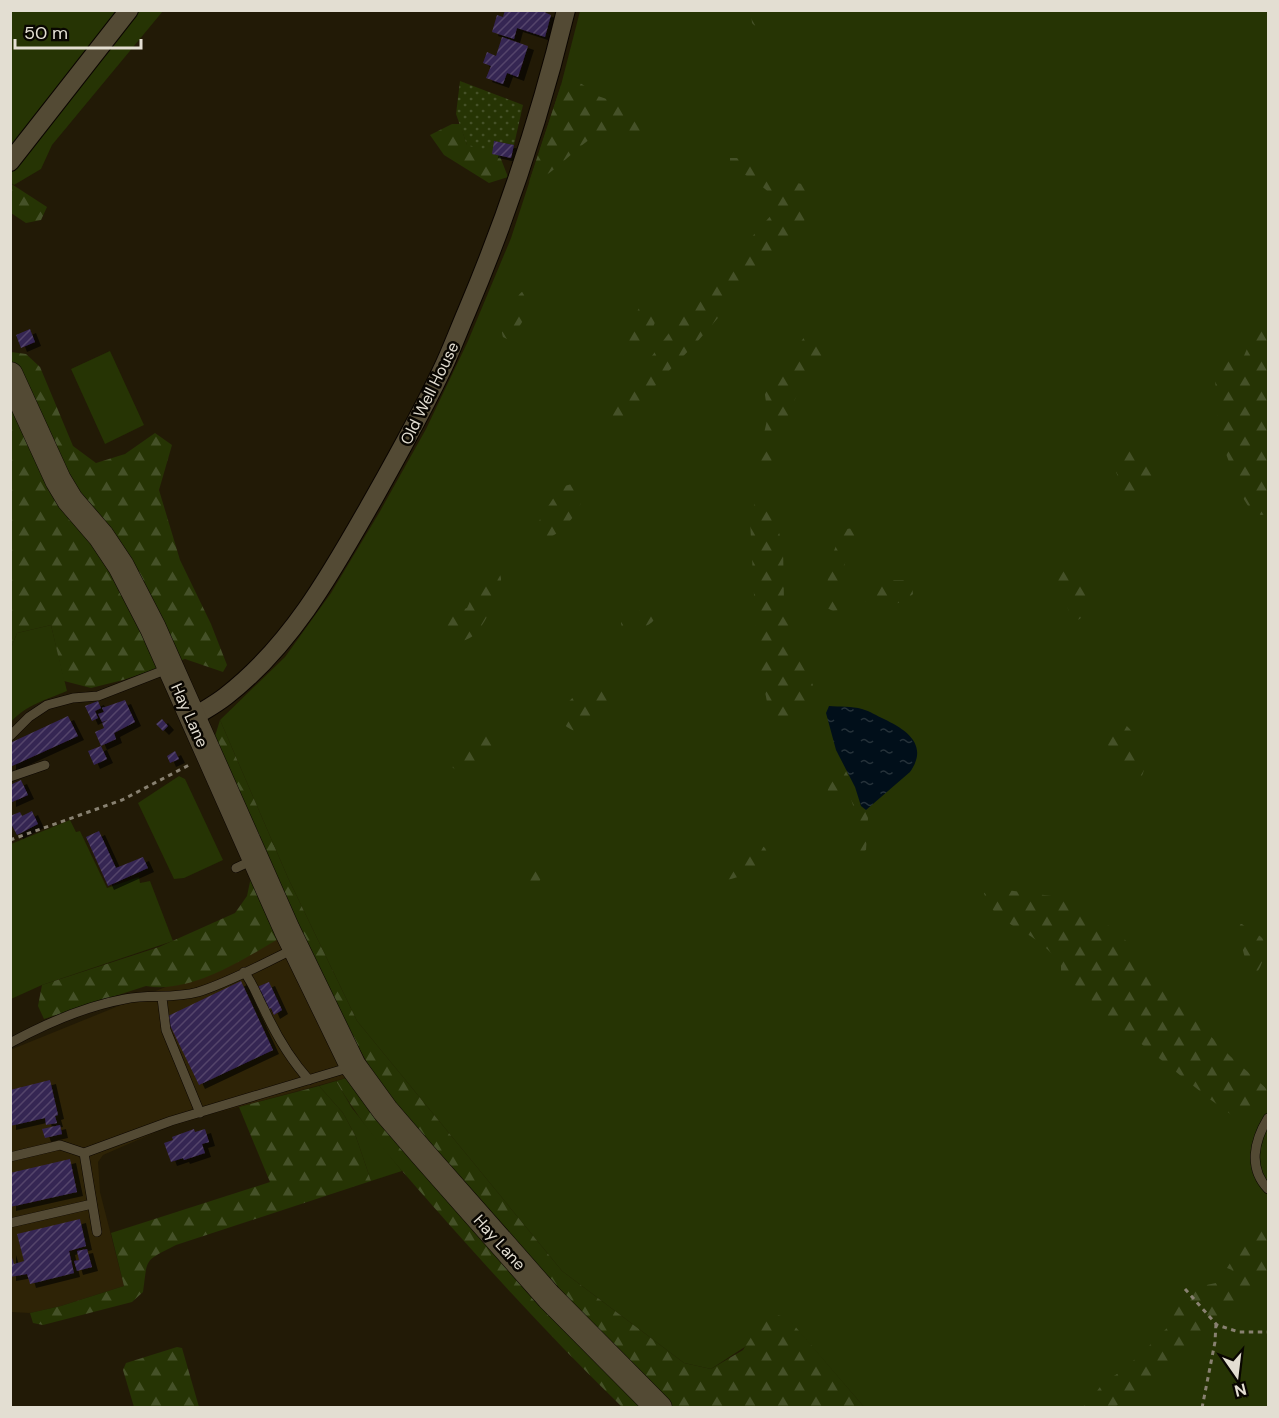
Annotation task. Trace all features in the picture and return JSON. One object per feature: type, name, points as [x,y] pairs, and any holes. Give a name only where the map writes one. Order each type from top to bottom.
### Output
[{"type":"street","points":[[10,162],[129,10]]},
{"type":"street","name":"Old Well House","points":[[192,718],[225,697],[256,671],[283,642],[336,566],[408,439],[442,371],[506,215],[566,10]]},
{"type":"street","name":"Hay Lane","points":[[10,375],[58,480],[70,500],[101,536],[121,566],[153,628],[208,754],[245,863],[296,948],[353,1066],[407,1136],[549,1297],[658,1407]]},
{"type":"lane","points":[[10,736],[29,717],[47,705],[73,698],[98,696],[170,668]]},
{"type":"lane","points":[[10,777],[45,765]]},
{"type":"lane","points":[[10,1043],[48,1024],[126,998],[162,998],[199,992],[296,948]]},
{"type":"lane","points":[[244,972],[253,983],[263,1008],[294,1064],[309,1080]]},
{"type":"lane","points":[[162,998],[166,1030],[200,1113]]},
{"type":"lane","points":[[10,1157],[60,1145],[84,1153],[171,1121],[353,1066]]},
{"type":"lane","points":[[1269,1118],[1261,1132],[1254,1160],[1259,1176],[1269,1189]]},
{"type":"lane","points":[[84,1153],[97,1232]]},
{"type":"lane","points":[[10,1223],[92,1204]]},
{"type":"path","points":[[10,840],[122,800],[208,754]]},
{"type":"path","points":[[1185,1289],[1215,1323],[1225,1329],[1239,1332],[1269,1332]]},
{"type":"path","points":[[1202,1407],[1215,1342],[1215,1323]]},
{"type":"shaded area","points":[[282,937],[350,1077],[163,1129],[103,1155],[98,1162],[100,1192],[124,1286],[61,1306],[30,1313],[11,1312],[10,1050]]},
{"type":"green space","points":[[751,10],[773,11],[768,20],[756,27],[752,23]]},
{"type":"green space","points":[[10,11],[124,11],[10,149]]},
{"type":"green space","points":[[139,11],[163,11],[52,145],[41,169],[14,185],[11,183],[10,173]]},
{"type":"green space","points":[[580,11],[1268,11],[1268,1407],[864,1407],[788,1319],[711,1369],[684,1363],[562,1271],[357,1021],[288,878],[220,720],[285,657],[331,593],[426,429],[468,341],[511,238],[561,85]]},
{"type":"green space","points":[[460,81],[523,105],[514,145],[494,141],[487,152],[467,145],[456,114]]},
{"type":"green space","points":[[576,82],[596,95],[638,111],[648,123],[646,131],[613,130],[597,135],[550,173],[529,182],[561,85]]},
{"type":"green space","points":[[452,124],[460,124],[467,145],[494,141],[508,177],[489,183],[444,155],[430,135]]},
{"type":"green space","points":[[730,158],[737,158],[779,179],[802,184],[809,200],[807,217],[792,237],[643,400],[621,435],[612,438],[608,431],[609,417],[620,399],[689,306],[725,271],[733,258],[774,212],[777,203],[772,196],[730,163]]},
{"type":"green space","points":[[10,183],[47,207],[41,220],[26,223],[11,213]]},
{"type":"green space","points":[[525,290],[530,291],[531,297],[528,310],[516,331],[507,339],[503,337],[503,322],[518,297]]},
{"type":"green space","points":[[648,298],[654,304],[656,312],[652,330],[631,363],[625,363],[625,338],[644,299]]},
{"type":"green space","points":[[1268,310],[1268,514],[1261,515],[1250,509],[1240,493],[1235,480],[1235,469],[1229,462],[1224,448],[1217,415],[1215,376],[1210,363],[1219,359],[1243,358],[1260,319]]},
{"type":"green space","points":[[812,335],[821,345],[823,355],[800,387],[766,472],[760,467],[759,455],[768,416],[766,384],[788,360],[805,336]]},
{"type":"green space","points":[[110,351],[144,425],[105,444],[71,369]]},
{"type":"green space","points":[[11,352],[26,354],[40,367],[73,446],[96,463],[125,454],[155,433],[172,445],[159,490],[180,560],[211,624],[227,665],[223,672],[185,659],[91,688],[64,681],[51,625],[17,633],[11,648]]},
{"type":"green space","points":[[1125,447],[1146,460],[1152,471],[1153,485],[1145,495],[1126,495],[1116,472],[1118,450]]},
{"type":"green space","points":[[575,483],[582,485],[583,493],[577,511],[563,528],[547,539],[539,541],[532,534],[545,511],[561,488]]},
{"type":"green space","points":[[762,501],[771,506],[783,546],[784,602],[793,648],[813,685],[812,699],[800,715],[789,725],[780,729],[772,728],[757,650],[750,520],[755,503]]},
{"type":"green space","points":[[855,528],[858,532],[843,569],[842,606],[840,610],[833,611],[827,608],[828,576],[832,556],[846,529]]},
{"type":"green space","points":[[1062,559],[1077,570],[1086,591],[1086,611],[1081,618],[1073,621],[1053,572],[1057,563]]},
{"type":"green space","points":[[492,566],[499,572],[501,584],[492,608],[474,635],[467,640],[452,644],[444,634],[449,617],[467,608],[477,577]]},
{"type":"green space","points":[[888,580],[904,580],[912,586],[913,594],[890,605],[877,605],[865,601],[865,587]]},
{"type":"green space","points":[[649,607],[654,610],[656,617],[650,624],[636,629],[622,628],[621,623],[624,617]]},
{"type":"green space","points":[[51,625],[67,691],[29,707],[11,722],[11,648],[17,633]]},
{"type":"green space","points":[[605,684],[615,687],[623,695],[624,703],[608,711],[585,730],[576,731],[567,727],[561,716],[567,704],[591,686]]},
{"type":"green space","points":[[220,720],[288,878],[357,1021],[562,1271],[684,1363],[711,1369],[743,1350],[767,1312],[788,1318],[864,1407],[622,1407],[489,1269],[402,1171],[360,1118],[336,1081],[350,1077],[389,1101],[330,997],[282,937],[217,973],[199,980],[181,985],[146,986],[44,1019],[38,1006],[42,985],[159,947],[235,913],[247,896],[251,877],[215,736]]},
{"type":"green space","points":[[1120,721],[1132,732],[1144,758],[1143,774],[1138,781],[1128,780],[1109,748],[1107,731],[1111,725]]},
{"type":"green space","points":[[492,732],[501,734],[486,760],[475,768],[460,773],[452,767],[450,759],[463,744]]},
{"type":"green space","points":[[845,769],[868,818],[866,850],[857,856],[854,849],[859,823],[850,796],[827,794],[832,772]]},
{"type":"green space","points":[[179,776],[185,779],[223,860],[184,878],[174,879],[138,803]]},
{"type":"green space","points":[[70,820],[76,832],[80,831],[107,888],[139,877],[140,883],[150,881],[173,941],[42,985],[11,999],[11,844]]},
{"type":"green space","points":[[760,844],[765,848],[770,859],[746,874],[719,881],[715,876],[718,872],[752,846]]},
{"type":"green space","points":[[542,854],[548,872],[540,880],[536,895],[529,893],[525,875],[529,857]]},
{"type":"green space","points":[[998,889],[1059,897],[1081,905],[1122,936],[1187,1012],[1230,1056],[1268,1090],[1268,1096],[1254,1114],[1250,1128],[1211,1100],[1119,1026],[1061,972],[1061,963],[1046,948],[999,916],[987,902],[984,893]]},
{"type":"green space","points":[[1239,924],[1258,934],[1264,942],[1263,958],[1254,975],[1248,970],[1237,927]]},
{"type":"green space","points":[[336,1081],[352,1108],[402,1171],[371,1181],[356,1137],[343,1113],[319,1086]]},
{"type":"green space","points":[[319,1086],[343,1113],[356,1137],[371,1181],[176,1245],[152,1258],[147,1266],[143,1292],[132,1302],[43,1325],[33,1323],[30,1313],[61,1306],[124,1286],[111,1233],[270,1182],[239,1107]]},
{"type":"green space","points":[[1268,1222],[1268,1277],[1247,1301],[1217,1318],[1186,1353],[1164,1373],[1115,1407],[1082,1407],[1088,1403],[1103,1383],[1141,1354],[1169,1326],[1180,1299],[1192,1288],[1216,1283],[1227,1286],[1232,1270],[1227,1268],[1231,1261]]},
{"type":"green space","points":[[177,1347],[182,1348],[199,1407],[134,1407],[123,1370],[126,1363]]},
{"type":"water","points":[[829,706],[854,707],[871,712],[907,733],[916,746],[917,754],[910,772],[866,810],[861,806],[855,787],[836,750],[826,713]]},
{"type":"building","points":[[505,10],[540,10],[551,15],[545,37],[517,28],[514,39],[492,32],[497,15],[503,17]]},
{"type":"building","points":[[502,37],[528,46],[518,77],[507,73],[503,84],[486,78],[491,66],[483,63],[487,52],[496,56]]},
{"type":"building","points":[[494,141],[514,145],[511,158],[492,154]]},
{"type":"building","points":[[30,329],[35,342],[21,348],[16,335]]},
{"type":"building","points":[[125,700],[135,722],[114,733],[116,739],[101,746],[95,732],[104,728],[102,723],[108,720],[102,722],[98,714],[104,712],[102,708]]},
{"type":"building","points":[[98,701],[101,708],[95,711],[98,718],[92,721],[85,706]]},
{"type":"building","points":[[68,716],[78,736],[10,767],[10,743]]},
{"type":"building","points":[[162,719],[168,726],[163,731],[156,724]]},
{"type":"building","points":[[101,746],[107,759],[94,765],[88,751]]},
{"type":"building","points":[[175,751],[179,759],[170,763],[167,756]]},
{"type":"building","points":[[21,780],[28,795],[10,803],[10,785]]},
{"type":"building","points":[[32,811],[38,824],[17,835],[10,822],[10,816],[20,812],[22,816]]},
{"type":"building","points":[[99,831],[116,868],[143,857],[148,868],[108,886],[86,837]]},
{"type":"building","points":[[241,981],[273,1050],[199,1085],[166,1017]]},
{"type":"building","points":[[269,982],[282,1010],[274,1015],[271,1008],[267,1010],[257,987]]},
{"type":"building","points":[[50,1080],[58,1115],[55,1116],[57,1123],[46,1125],[45,1118],[10,1126],[10,1090]]},
{"type":"building","points":[[60,1125],[62,1134],[45,1138],[42,1129]]},
{"type":"building","points":[[194,1129],[195,1132],[205,1129],[209,1142],[202,1144],[205,1153],[171,1162],[164,1143],[173,1140],[172,1137]]},
{"type":"building","points":[[70,1159],[77,1192],[10,1207],[10,1173]]},
{"type":"building","points":[[80,1219],[86,1246],[69,1251],[74,1273],[30,1284],[27,1274],[10,1277],[10,1251],[14,1264],[24,1261],[17,1234]]},
{"type":"building","points":[[87,1249],[92,1267],[77,1271],[74,1261],[79,1260],[77,1251]]}]
